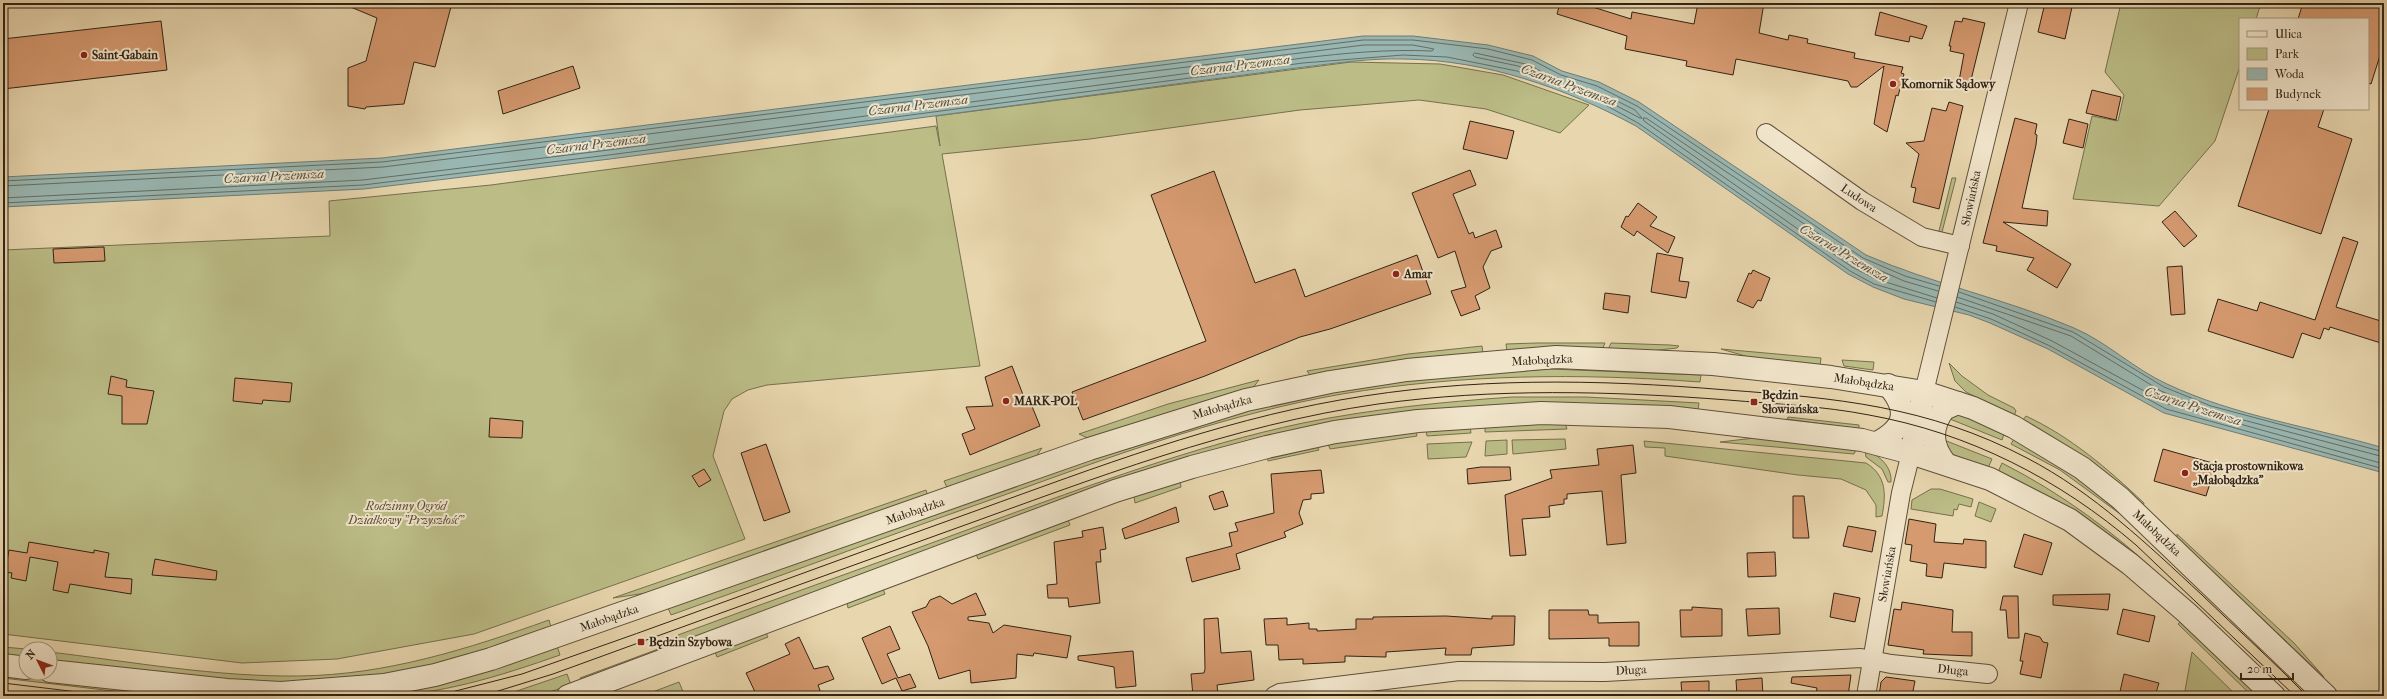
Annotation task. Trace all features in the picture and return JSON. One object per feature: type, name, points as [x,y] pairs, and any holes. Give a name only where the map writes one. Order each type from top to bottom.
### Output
[{"type":"street","name":"Słowiańska","points":[[1924,392],[1959,253],[1975,176],[2019,3]]},
{"type":"street","name":"Ludowa","points":[[1766,133],[1862,200],[1922,237],[1959,253]]},
{"type":"street","name":"Małobądzka","points":[[58,671],[226,690],[281,693],[384,685],[435,675],[491,659],[1168,423],[1246,400],[1338,381],[1407,370],[1556,357],[1713,364],[1888,385],[1924,392],[1958,403],[2030,437],[2082,468],[2115,494],[2274,643],[2326,696]]},
{"type":"street","points":[[1877,443],[1890,436],[1901,416],[1902,404],[1888,385]]},
{"type":"street","points":[[1911,453],[1924,392]]},
{"type":"street","points":[[1945,463],[1934,444],[1935,426],[1944,409],[1958,403]]},
{"type":"street","points":[[568,696],[1115,491],[1192,467],[1335,432],[1418,421],[1541,413],[1669,417],[1745,425],[1877,443],[1945,463],[1990,479],[2024,495],[2070,520],[2097,538],[2187,613],[2274,696]]},
{"type":"street","name":"Słowiańska","points":[[1866,696],[1871,659],[1901,493],[1911,453]]},
{"type":"street","name":"Długa","points":[[1274,696],[1459,671],[1605,672],[1871,659],[1891,664],[1988,674]]},
{"type":"street","points":[[3,665],[18,667]]},
{"type":"green space","points":[[2121,3],[2261,3],[2256,18],[2239,18],[2239,69],[2215,141],[2159,206],[2073,199],[2092,116],[2118,121],[2124,95],[2105,72]]},
{"type":"green space","name":"Rodzinny Ogród Działkowy \"Przyszłość\"","points":[[1351,62],[1440,64],[1503,75],[1589,105],[1560,133],[1486,109],[1419,100],[1300,110],[1090,139],[942,154],[980,366],[767,385],[748,390],[732,399],[724,411],[713,456],[745,539],[474,634],[337,659],[242,663],[3,634],[3,250],[330,236],[329,201],[491,185],[936,126],[940,146],[936,116]]},
{"type":"green space","points":[[1952,178],[1956,178],[1941,236],[1938,235]]},
{"type":"green space","points":[[1605,343],[1602,350],[1507,352],[1506,344]]},
{"type":"green space","points":[[1611,343],[1679,346],[1677,348],[1650,351],[1607,352]]},
{"type":"green space","points":[[1482,346],[1483,354],[1310,375],[1307,371],[1408,354]]},
{"type":"green space","points":[[1721,349],[1821,358],[1820,366],[1759,360]]},
{"type":"green space","points":[[1842,360],[1874,362],[1873,370],[1844,366]]},
{"type":"green space","points":[[1949,363],[1962,376],[1988,395],[2014,408],[2016,411],[2014,416],[1966,392],[1955,381]]},
{"type":"green space","points":[[1550,369],[1701,375],[1700,382],[1610,377],[1521,377],[1431,382],[1342,394],[1261,411],[1182,434],[1103,460],[671,615],[668,608],[568,643],[1128,446],[1231,414],[1323,393],[1425,378]]},
{"type":"green space","points":[[1259,380],[1252,389],[1092,440],[1079,434],[1168,404]]},
{"type":"green space","points":[[1512,397],[1586,397],[1699,403],[1698,410],[1565,403],[1455,408],[1264,436],[1203,453],[582,681],[580,678],[680,641],[678,635],[1064,495],[1182,455],[1262,432],[1329,418],[1407,407]]},
{"type":"green space","points":[[1950,413],[1967,416],[2004,434],[2002,440],[1945,417]]},
{"type":"green space","points":[[2026,416],[2043,424],[2074,444],[2103,466],[2144,503],[2143,507],[2022,421]]},
{"type":"green space","points":[[1788,417],[1859,425],[1859,429],[1787,419]]},
{"type":"green space","points":[[1565,423],[1567,429],[1485,432],[1485,426]]},
{"type":"green space","points":[[1470,426],[1471,433],[1427,436],[1426,430]]},
{"type":"green space","points":[[1416,431],[1417,436],[1330,449],[1328,444]]},
{"type":"green space","points":[[1763,437],[1856,450],[1854,454],[1720,442]]},
{"type":"green space","points":[[1939,438],[1992,459],[1988,468],[1951,454]]},
{"type":"green space","points":[[1565,439],[1566,449],[1513,454],[1512,440]]},
{"type":"green space","points":[[2014,439],[2077,478],[2127,519],[2060,470],[2011,444]]},
{"type":"green space","points":[[1507,440],[1507,454],[1485,456],[1486,441]]},
{"type":"green space","points":[[1644,441],[1866,463],[1878,474],[1883,486],[1884,501],[1882,516],[1876,517],[1876,505],[1866,490],[1841,479],[1798,475],[1665,456],[1665,448],[1645,447]]},
{"type":"green space","points":[[1472,442],[1466,457],[1428,459],[1427,444]]},
{"type":"green space","points":[[1317,446],[1319,450],[1268,461],[1267,457]]},
{"type":"green space","points":[[1042,448],[1035,458],[948,490],[944,481]]},
{"type":"green space","points":[[1865,450],[1880,458],[1884,462],[1891,476],[1891,482],[1888,482],[1882,469],[1866,457]]},
{"type":"green space","points":[[2002,463],[2046,488],[2088,515],[2127,546],[2164,579],[1998,472]]},
{"type":"green space","points":[[1180,481],[1181,487],[1135,503],[1134,496]]},
{"type":"green space","points":[[1931,489],[1940,489],[1973,499],[1971,507],[1959,504],[1957,510],[1954,509],[1953,516],[1911,509],[1912,500]]},
{"type":"green space","points":[[926,490],[928,496],[653,592],[613,598]]},
{"type":"green space","points":[[1979,502],[1996,509],[1991,522],[1975,516]]},
{"type":"green space","points":[[1068,520],[1070,525],[978,559],[976,554]]},
{"type":"green space","points":[[2177,534],[2294,643],[2324,677],[2177,539]]},
{"type":"green space","points":[[883,589],[885,594],[848,608],[847,602]]},
{"type":"green space","points":[[549,620],[551,627],[465,657],[403,672],[369,677],[262,684],[58,661],[58,653],[174,668],[268,676],[299,676],[363,671],[426,658],[488,641]]},
{"type":"green space","points":[[2181,621],[2261,696],[2252,696],[2178,624]]},
{"type":"green space","points":[[766,633],[768,637],[717,657],[715,652]]},
{"type":"green space","points":[[557,646],[560,655],[492,677],[445,689],[422,693],[374,696]]},
{"type":"green space","points":[[3,647],[18,648],[18,656],[3,655]]},
{"type":"green space","points":[[2192,652],[2237,696],[2184,696]]},
{"type":"green space","points":[[3,674],[18,676],[18,680],[3,678]]},
{"type":"green space","points":[[567,674],[571,685],[537,696],[502,696]]},
{"type":"green space","points":[[28,681],[58,681],[188,696],[155,696]]},
{"type":"green space","points":[[679,682],[684,694],[678,696],[642,696]]},
{"type":"water","name":"Czarna Przemsza","points":[[1363,36],[1413,36],[1488,45],[1533,56],[1562,71],[1599,82],[1639,102],[1866,255],[1917,275],[2022,308],[2074,328],[2098,341],[2155,378],[2219,405],[2384,448],[2384,473],[2164,413],[2048,349],[1990,323],[1969,315],[1904,299],[1873,287],[1848,274],[1636,126],[1609,112],[1553,88],[1524,79],[1495,71],[1435,61],[1379,59],[1354,61],[610,159],[364,189],[3,207],[3,177],[382,158]]},
{"type":"building","points":[[341,3],[452,3],[435,67],[414,62],[404,104],[366,107],[365,109],[348,106],[348,68],[366,61],[377,18]]},
{"type":"building","points":[[1560,3],[1580,3],[1631,19],[1632,12],[1694,24],[1698,3],[1764,3],[1759,33],[1788,40],[1789,35],[1808,39],[1807,43],[1855,53],[1854,58],[1903,67],[1901,73],[1904,74],[1898,96],[1896,95],[1887,132],[1874,124],[1884,66],[1857,87],[1851,87],[1848,81],[1736,59],[1733,75],[1686,66],[1687,61],[1625,49],[1627,36],[1557,14]]},
{"type":"building","points":[[2045,3],[2072,7],[2065,39],[2038,32]]},
{"type":"building","points":[[2303,3],[2384,3],[2384,43],[2371,84],[2369,83],[2369,18],[2298,18]]},
{"type":"building","points":[[1880,12],[1927,26],[1922,39],[1910,36],[1909,42],[1875,35]]},
{"type":"building","points":[[1963,18],[1985,23],[1970,84],[1959,81],[1964,54],[1950,51],[1951,46],[1949,46],[1955,21],[1962,22]]},
{"type":"building","name":"Saint-Gabain","points":[[161,21],[167,70],[3,89],[3,39]]},
{"type":"building","points":[[573,66],[580,88],[503,114],[498,91]]},
{"type":"building","points":[[2092,90],[2121,97],[2116,120],[2086,113]]},
{"type":"building","points":[[1949,102],[1963,106],[1939,209],[1913,202],[1916,188],[1911,187],[1919,154],[1906,143],[1924,141],[1932,108],[1946,111]]},
{"type":"building","points":[[2269,110],[2324,110],[2318,127],[2352,139],[2321,234],[2238,206]]},
{"type":"building","points":[[2015,118],[2037,124],[2035,134],[2037,135],[2036,145],[2022,208],[2048,211],[2047,226],[2003,222],[2071,264],[2057,288],[2027,270],[2034,258],[1996,251],[1997,246],[1983,243]]},
{"type":"building","points":[[2069,119],[2088,124],[2083,148],[2063,143]]},
{"type":"building","points":[[1470,121],[1514,131],[1507,159],[1463,149]]},
{"type":"building","points":[[1470,170],[1476,185],[1453,194],[1469,234],[1473,232],[1475,238],[1496,230],[1502,247],[1491,251],[1483,267],[1490,288],[1475,296],[1480,309],[1461,316],[1451,291],[1466,287],[1455,251],[1438,258],[1412,193]]},
{"type":"building","points":[[1214,171],[1255,283],[1295,269],[1305,297],[1417,255],[1431,294],[1330,329],[1300,337],[1205,376],[1083,420],[1072,392],[1206,341],[1151,195]]},
{"type":"building","points":[[1638,203],[1657,217],[1650,226],[1675,237],[1668,253],[1637,231],[1634,236],[1621,227],[1626,216],[1628,217]]},
{"type":"building","points":[[2175,211],[2197,236],[2184,247],[2162,222]]},
{"type":"building","points":[[2343,237],[2358,242],[2336,307],[2384,322],[2384,344],[2330,327],[2329,330],[2324,328],[2320,339],[2302,333],[2293,358],[2208,331],[2218,299],[2257,311],[2260,302],[2315,320]]},
{"type":"building","points":[[104,247],[105,261],[54,263],[53,249]]},
{"type":"building","points":[[1657,253],[1683,258],[1679,281],[1689,282],[1686,298],[1651,292]]},
{"type":"building","points":[[2182,266],[2185,314],[2171,315],[2167,267]]},
{"type":"building","points":[[1753,270],[1770,278],[1761,301],[1758,300],[1753,308],[1737,301],[1749,273],[1751,274]]},
{"type":"building","points":[[1605,293],[1630,296],[1628,313],[1603,309]]},
{"type":"building","points":[[1012,366],[1025,400],[1029,399],[1040,426],[970,455],[962,434],[975,429],[966,407],[993,406],[985,377]]},
{"type":"building","points":[[111,376],[127,380],[126,387],[154,391],[147,424],[122,424],[122,396],[108,394]]},
{"type":"building","points":[[235,378],[292,383],[290,402],[263,400],[262,404],[233,401]]},
{"type":"building","points":[[490,418],[523,421],[522,438],[489,437]]},
{"type":"building","points":[[766,444],[790,512],[764,521],[741,453]]},
{"type":"building","points":[[1633,445],[1636,473],[1621,475],[1626,543],[1607,545],[1602,491],[1567,494],[1567,499],[1564,499],[1564,504],[1549,506],[1550,517],[1522,519],[1526,555],[1510,556],[1505,495],[1552,478],[1550,470],[1599,465],[1597,449]]},
{"type":"building","name":"Stacja prostownikowa „Małobądzka”","points":[[2163,449],[2216,464],[2206,496],[2154,481]]},
{"type":"building","points":[[1481,467],[1510,467],[1511,480],[1468,484],[1467,469]]},
{"type":"building","points":[[704,469],[711,480],[699,487],[692,476]]},
{"type":"building","points":[[1321,470],[1324,493],[1311,494],[1311,499],[1303,500],[1299,513],[1303,524],[1284,532],[1286,537],[1236,554],[1240,569],[1192,582],[1186,558],[1232,546],[1229,533],[1238,531],[1235,523],[1274,513],[1271,474]]},
{"type":"building","points":[[1223,491],[1228,506],[1214,510],[1209,496]]},
{"type":"building","points":[[1793,496],[1804,496],[1809,538],[1793,538]]},
{"type":"building","points":[[1176,507],[1179,522],[1125,539],[1122,529]]},
{"type":"building","points":[[1909,519],[1936,524],[1934,542],[1963,544],[1964,539],[1986,541],[1986,568],[1944,563],[1942,578],[1926,576],[1927,564],[1910,561],[1912,545],[1905,544]]},
{"type":"building","points":[[1848,526],[1876,531],[1872,552],[1843,546]]},
{"type":"building","points":[[1103,527],[1106,549],[1100,550],[1101,562],[1096,562],[1100,603],[1069,607],[1068,598],[1048,598],[1047,585],[1057,584],[1054,542],[1083,537],[1082,531]]},
{"type":"building","points":[[2024,534],[2052,543],[2042,575],[2014,567]]},
{"type":"building","points":[[29,542],[94,553],[94,550],[109,553],[105,577],[132,579],[131,594],[70,584],[68,593],[53,590],[58,562],[30,557],[26,581],[11,578],[12,573],[5,572],[9,550],[27,553]]},
{"type":"building","points":[[1775,552],[1776,576],[1748,577],[1747,553]]},
{"type":"building","points":[[155,559],[217,571],[216,580],[152,575]]},
{"type":"building","points":[[976,593],[986,615],[968,617],[968,620],[989,623],[993,633],[1004,625],[1071,636],[1067,658],[1034,653],[1033,656],[1017,654],[1016,678],[971,683],[970,670],[939,679],[928,646],[912,612],[926,607],[930,600],[940,596],[952,604]]},
{"type":"building","points":[[1834,593],[1860,598],[1855,622],[1830,617]]},
{"type":"building","points":[[2110,594],[2108,610],[2053,605],[2053,595]]},
{"type":"building","points":[[2003,596],[2018,596],[2019,638],[2008,638],[2006,610],[2000,610]]},
{"type":"building","points":[[1902,602],[1953,610],[1952,632],[1972,632],[1972,656],[1923,654],[1924,650],[1888,645],[1894,609],[1901,610]]},
{"type":"building","points":[[1692,607],[1722,609],[1722,636],[1681,637],[1680,610],[1692,610]]},
{"type":"building","points":[[1779,608],[1780,634],[1748,636],[1746,609]]},
{"type":"building","points":[[2123,609],[2155,616],[2149,642],[2117,634]]},
{"type":"building","points":[[1549,610],[1588,610],[1589,615],[1598,615],[1598,623],[1639,622],[1639,646],[1609,646],[1609,638],[1549,639]]},
{"type":"building","points":[[1446,616],[1492,619],[1492,616],[1515,616],[1514,645],[1472,648],[1471,655],[1445,655],[1446,648],[1386,652],[1386,657],[1345,656],[1345,662],[1303,664],[1303,659],[1279,660],[1278,645],[1266,645],[1264,619],[1287,618],[1287,625],[1309,623],[1309,629],[1317,629],[1317,631],[1356,629],[1356,619],[1373,619],[1373,617]]},
{"type":"building","points":[[1218,618],[1221,653],[1251,651],[1254,680],[1217,685],[1218,694],[1193,696],[1191,674],[1204,673],[1205,669],[1204,619]]},
{"type":"building","points":[[890,626],[900,649],[887,654],[898,678],[910,674],[916,687],[902,691],[896,678],[882,684],[862,638]]},
{"type":"building","points":[[2025,633],[2040,637],[2043,642],[2048,643],[2041,678],[2020,674],[2023,661],[2020,661]]},
{"type":"building","points":[[799,637],[814,669],[828,666],[834,679],[818,685],[822,696],[757,696],[746,673],[790,654],[785,644]]},
{"type":"building","points":[[1133,651],[1136,686],[1116,688],[1114,667],[1078,660],[1078,656]]},
{"type":"building","points":[[2124,674],[2159,683],[2155,696],[2119,696]]},
{"type":"building","points":[[1851,675],[1848,696],[1816,694],[1817,688],[1791,683],[1792,677]]},
{"type":"building","points":[[1886,677],[1915,681],[1912,696],[1879,696],[1881,682]]},
{"type":"building","points":[[1762,678],[1763,696],[1737,696],[1736,680]]},
{"type":"building","points":[[1709,681],[1709,696],[1682,696],[1681,682]]},
{"type":"tram line","points":[[436,696],[522,674],[1112,462],[1247,420],[1340,400],[1389,393],[1437,387],[1533,382],[1581,382],[1678,386],[1844,401],[1917,416],[1990,440],[2052,472],[2075,487],[2119,520],[2202,595],[2307,696]]},
{"type":"tram line","points":[[482,696],[553,674],[1058,491],[1216,440],[1269,425],[1323,413],[1378,404],[1465,395],[1509,393],[1596,393],[1684,397],[1817,407],[1869,415],[1906,423],[1977,447],[2011,462],[2044,480],[2076,499],[2107,521],[2136,545],[2295,696]]},
{"type":"tram line","points":[[3,683],[111,696]]},
{"type":"tram line","points":[[3,693],[25,696]]},
{"type":"place","name":"Saint-Gabain","points":[[84,55]]},
{"type":"place","name":"Komornik Sądowy","points":[[1893,84]]},
{"type":"place","name":"Amar","points":[[1396,274]]},
{"type":"place","name":"MARK-POL","points":[[1006,401]]},
{"type":"place","name":"Będzin Słowiańska","points":[[1754,402]]},
{"type":"place","name":"Stacja prostownikowa „Małobądzka”","points":[[2185,473]]},
{"type":"place","name":"Będzin Szybowa","points":[[641,642]]}]
